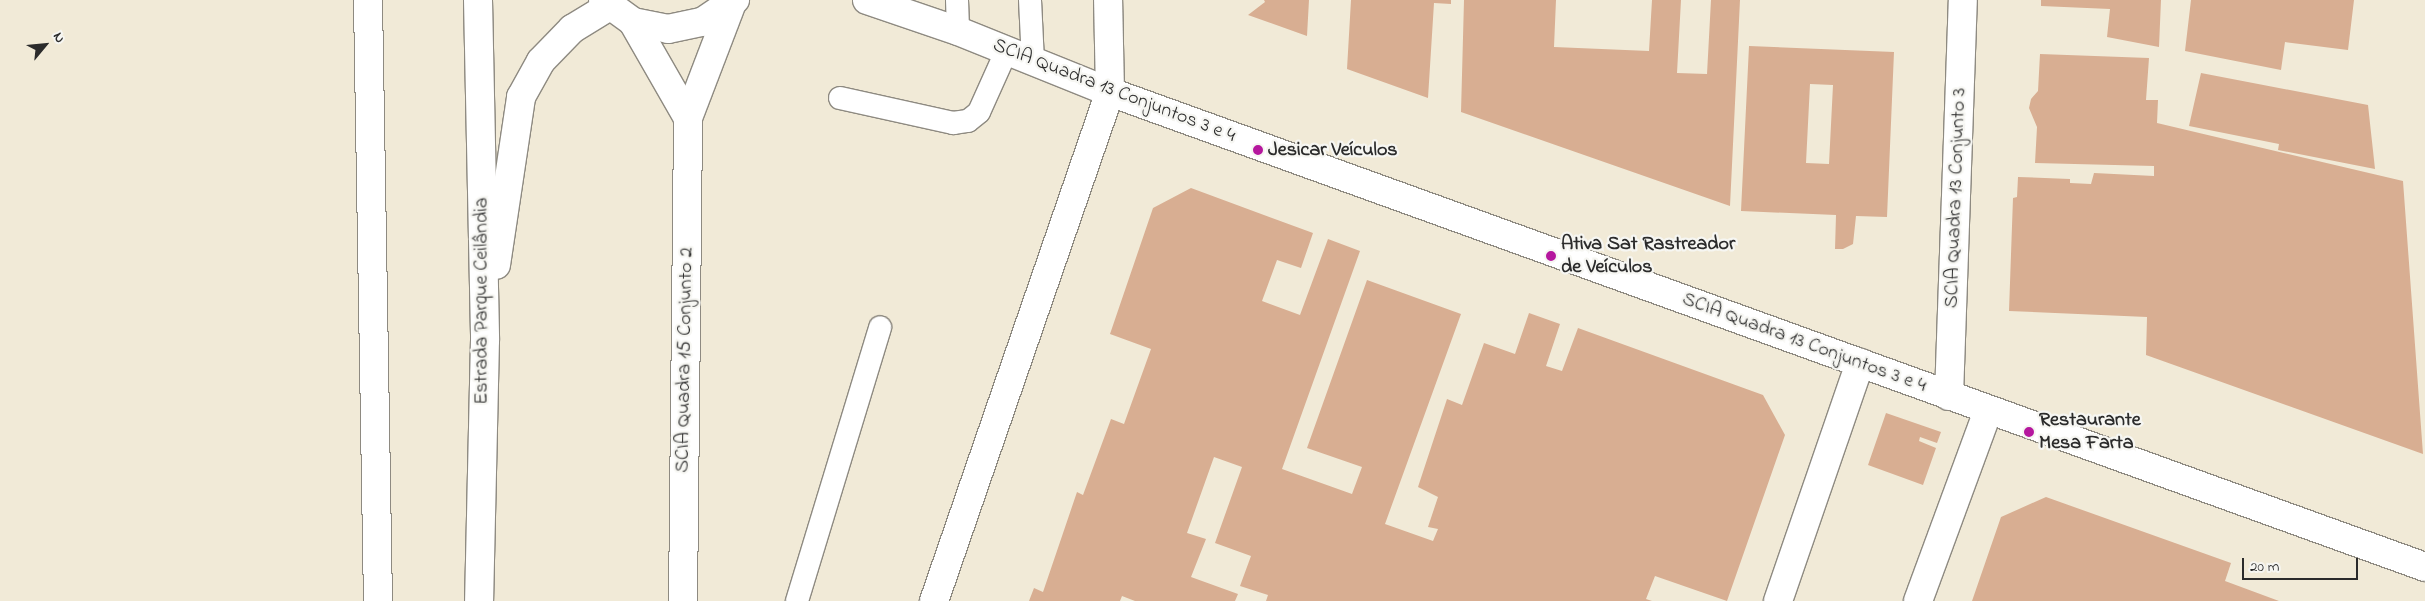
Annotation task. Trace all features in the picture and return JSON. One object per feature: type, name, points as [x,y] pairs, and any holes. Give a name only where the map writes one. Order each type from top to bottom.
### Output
[{"type":"main road","points":[[368,0],[378,601]]},
{"type":"main road","name":"Estrada Parque Ceilândia","points":[[478,0],[485,340],[479,601]]},
{"type":"main road","name":"SCIA Quadra 13 Conjuntos 3 e 4","points":[[872,0],[958,31],[1006,52],[1110,92],[2425,567]]},
{"type":"main road","points":[[934,601],[1110,92],[1108,0]]},
{"type":"main road","name":"SCIA Quadra 13 Conjunto 3","points":[[1949,396],[1964,0]]},
{"type":"main road","points":[[633,22],[668,28],[702,22],[733,2]]},
{"type":"main road","name":"SCIA Quadra 15 Conjunto 2","points":[[683,601],[688,118],[733,2]]},
{"type":"main road","points":[[485,340],[522,97],[541,61],[572,29],[606,3],[633,22],[688,118]]},
{"type":"main road","points":[[1778,601],[1860,364]]},
{"type":"main road","points":[[1918,601],[1988,410]]},
{"type":"lane","points":[[957,0],[958,31]]},
{"type":"lane","points":[[1030,0],[1033,62]]},
{"type":"lane","points":[[840,98],[953,123],[968,121],[979,112],[1006,52]]},
{"type":"lane","points":[[796,601],[880,328]]},
{"type":"building","points":[[1264,0],[1309,0],[1307,36],[1248,15],[1265,2]]},
{"type":"building","points":[[1351,0],[1451,0],[1451,4],[1434,3],[1428,98],[1347,69]]},
{"type":"building","points":[[1464,0],[1556,0],[1554,47],[1649,51],[1652,0],[1681,0],[1677,73],[1707,74],[1711,0],[1740,0],[1730,206],[1461,112]]},
{"type":"building","points":[[2041,0],[2161,0],[2159,47],[2107,37],[2110,9],[2041,6]]},
{"type":"building","points":[[2191,0],[2354,0],[2348,50],[2285,42],[2281,70],[2185,51]]},
{"type":"building","points":[[1749,46],[1894,52],[1887,217],[1856,216],[1853,244],[1843,249],[1835,249],[1836,215],[1741,211]],"holes":[[[1810,84],[1833,85],[1829,164],[1806,163]]]},
{"type":"building","points":[[2040,54],[2149,58],[2146,100],[2158,100],[2157,123],[2403,181],[2423,454],[2146,355],[2147,317],[2009,311],[2013,198],[2017,197],[2018,177],[2070,179],[2070,183],[2091,184],[2094,173],[2154,176],[2154,166],[2035,163],[2037,127],[2029,108],[2031,99],[2038,91]]},
{"type":"building","points":[[2201,73],[2368,105],[2375,169],[2278,150],[2279,144],[2189,126]]},
{"type":"building","points":[[1191,188],[1313,233],[1301,268],[1277,260],[1262,301],[1300,315],[1328,239],[1360,251],[1282,469],[1352,494],[1362,467],[1307,448],[1367,280],[1461,314],[1385,524],[1433,541],[1438,529],[1428,527],[1438,497],[1418,487],[1447,399],[1462,405],[1484,343],[1515,354],[1529,313],[1560,324],[1546,366],[1562,371],[1578,328],[1763,395],[1785,435],[1727,601],[1655,576],[1646,599],[1652,601],[1266,601],[1268,595],[1240,586],[1251,556],[1215,543],[1242,467],[1214,457],[1187,533],[1206,539],[1191,577],[1238,594],[1235,601],[1135,601],[1122,596],[1120,601],[1029,601],[1034,588],[1043,592],[1077,492],[1083,495],[1111,419],[1124,424],[1151,349],[1110,334],[1153,208]]},
{"type":"building","points":[[1886,413],[1941,432],[1937,443],[1920,437],[1919,441],[1936,448],[1923,485],[1868,465]]},
{"type":"building","points":[[2046,497],[2231,563],[2225,581],[2279,601],[1972,601],[2001,517]]},
{"type":"place","name":"Jesicar Veículos","points":[[1258,150]]},
{"type":"place","name":"Ativa Sat Rastreador de Veículos","points":[[1551,256]]},
{"type":"place","name":"Restaurante Mesa Farta","points":[[2029,432]]}]
